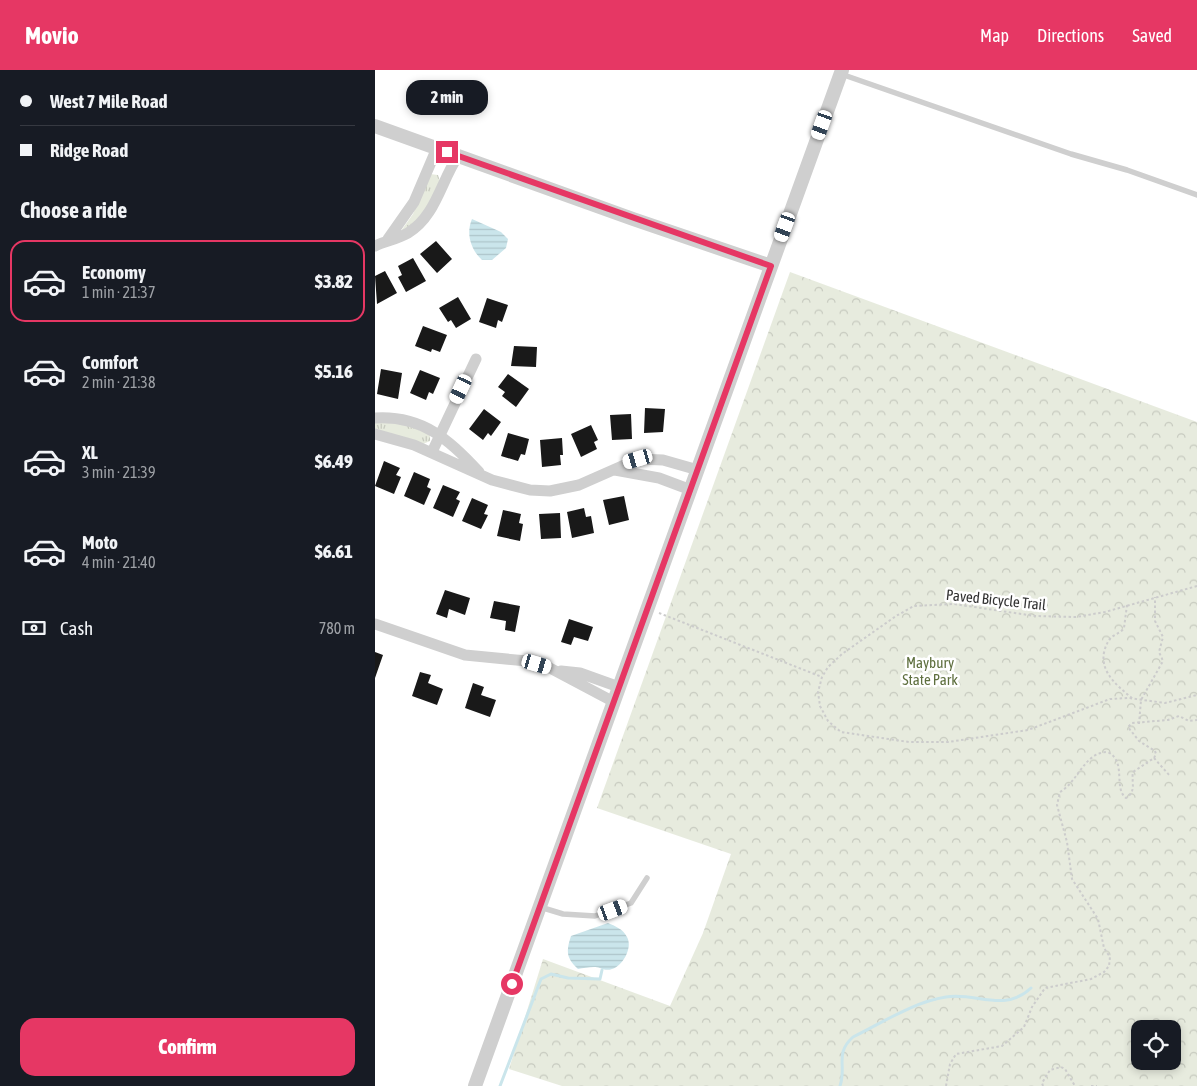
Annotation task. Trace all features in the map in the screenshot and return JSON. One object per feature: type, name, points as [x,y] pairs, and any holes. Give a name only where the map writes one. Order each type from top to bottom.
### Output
[{"type":"street","points":[[475,1086],[842,72]]},
{"type":"street","points":[[375,126],[771,266]]},
{"type":"street","points":[[388,240],[414,202],[437,148]]},
{"type":"street","points":[[375,246],[407,234],[429,212],[437,198],[447,172],[458,156]]},
{"type":"street","points":[[432,452],[476,359]]},
{"type":"street","points":[[375,418],[411,422],[440,435],[458,450],[482,475]]},
{"type":"street","points":[[375,434],[414,445],[482,475],[530,490],[550,491],[579,485],[615,470],[627,462],[638,459],[663,460],[698,470]]},
{"type":"street","points":[[615,470],[659,478],[691,490]]},
{"type":"street","points":[[375,624],[465,655],[527,661],[557,670],[580,673],[619,687]]},
{"type":"street","points":[[557,670],[614,702]]},
{"type":"lane","points":[[842,72],[1197,195]]},
{"type":"lane","points":[[540,907],[563,914],[595,916],[631,903],[647,878]]},
{"type":"path","name":"Paved Bicycle Trail","points":[[822,677],[828,667],[842,654],[896,616],[914,606],[954,604],[1035,616],[1076,618],[1197,586]]},
{"type":"path","points":[[1139,724],[1141,700],[1163,661],[1159,652],[1163,636],[1155,622],[1155,597]]},
{"type":"path","points":[[1127,605],[1124,628],[1111,637],[1105,648],[1104,668],[1111,680],[1133,699]]},
{"type":"path","points":[[648,609],[822,677],[818,692],[820,706],[828,721],[836,730],[845,734],[919,742],[948,742],[1019,732],[1110,699],[1133,699],[1165,703],[1197,695]]},
{"type":"path","points":[[946,1086],[950,1064],[956,1054],[1002,1046],[1024,1027],[1032,1007],[1045,988],[1091,979],[1104,972],[1109,966],[1110,957],[1104,948],[1098,919],[1072,879],[1058,796],[1077,775],[1083,764],[1101,752],[1108,752],[1119,764],[1123,794],[1126,798],[1131,795],[1133,788],[1133,772],[1154,758],[1155,751],[1139,741],[1129,730],[1128,726],[1132,723],[1139,724],[1179,716],[1189,721],[1197,720]]},
{"type":"path","points":[[1154,758],[1170,776]]},
{"type":"path","points":[[1043,1086],[1042,1083],[1050,1070],[1061,1067],[1065,1069],[1075,1086]]},
{"type":"path","points":[[1091,1086],[1097,1086]]},
{"type":"green space","points":[[430,174],[438,175],[440,181],[434,196],[420,217],[408,228],[401,231],[413,214]]},
{"type":"green space","name":"Maybury State Park","points":[[790,272],[1197,422],[1197,1086],[562,1086],[509,1069],[543,959],[670,1006],[703,933],[731,854],[597,808]]},
{"type":"green space","points":[[375,422],[403,424],[430,434],[430,441],[423,444],[375,430]]},
{"type":"water","points":[[472,219],[501,232],[508,239],[506,248],[492,260],[482,260],[472,246],[469,230]]},
{"type":"water","points":[[608,923],[621,930],[627,937],[629,946],[626,956],[620,964],[609,970],[596,967],[578,969],[568,954],[571,936]]},
{"type":"building","points":[[436,241],[452,259],[437,273],[420,254]]},
{"type":"building","points":[[413,258],[426,281],[406,292],[398,277],[402,275],[398,266]]},
{"type":"building","points":[[385,271],[397,293],[377,304],[375,276]]},
{"type":"building","points":[[458,297],[471,319],[456,328],[451,320],[448,322],[439,308]]},
{"type":"building","points":[[487,298],[508,305],[502,322],[498,320],[496,328],[479,322]]},
{"type":"building","points":[[423,326],[447,335],[440,352],[432,349],[431,352],[415,346]]},
{"type":"building","points":[[514,346],[537,347],[536,367],[511,366]]},
{"type":"building","points":[[381,369],[402,373],[398,399],[377,394]]},
{"type":"building","points":[[420,370],[440,378],[433,394],[429,392],[426,400],[410,393]]},
{"type":"building","points":[[508,374],[529,389],[516,407],[502,396],[505,392],[498,387]]},
{"type":"building","points":[[645,408],[665,409],[663,432],[644,433]]},
{"type":"building","points":[[484,409],[501,422],[491,436],[488,433],[483,440],[469,429]]},
{"type":"building","points":[[631,414],[632,439],[612,440],[610,415]]},
{"type":"building","points":[[591,425],[598,440],[594,442],[597,449],[581,457],[571,434]]},
{"type":"building","points":[[508,433],[529,439],[525,455],[521,454],[518,461],[501,456]]},
{"type":"building","points":[[562,438],[563,455],[560,455],[561,465],[542,467],[540,440]]},
{"type":"building","points":[[384,461],[400,468],[396,475],[401,477],[394,494],[375,486]]},
{"type":"building","points":[[414,472],[430,479],[427,487],[431,489],[424,505],[404,496]]},
{"type":"building","points":[[443,485],[460,492],[456,499],[460,501],[453,517],[433,508]]},
{"type":"building","points":[[624,496],[629,520],[609,525],[603,500]]},
{"type":"building","points":[[472,498],[488,505],[484,514],[488,515],[481,529],[462,521]]},
{"type":"building","points":[[584,508],[586,517],[591,516],[594,533],[572,538],[567,512]]},
{"type":"building","points":[[503,510],[521,514],[519,523],[523,524],[520,541],[497,536]]},
{"type":"building","points":[[560,513],[561,538],[541,539],[539,514]]},
{"type":"building","points":[[445,590],[470,598],[465,615],[449,609],[447,618],[436,614]]},
{"type":"building","points":[[494,601],[520,606],[515,632],[505,630],[506,621],[490,618]]},
{"type":"building","points":[[569,619],[593,627],[588,641],[574,637],[571,645],[561,642]]},
{"type":"building","points":[[375,652],[383,655],[375,678]]},
{"type":"building","points":[[420,672],[431,675],[428,683],[443,689],[437,705],[412,696]]},
{"type":"building","points":[[473,683],[484,687],[481,695],[496,700],[490,717],[465,708]]},
{"type":"waterway","points":[[500,1086],[541,979],[551,974],[568,978],[600,979],[602,970]]},
{"type":"waterway","points":[[840,1086],[842,1079],[842,1055],[847,1043],[853,1037],[886,1020],[922,1003],[946,997],[957,996],[1001,1001],[1021,995],[1031,988]]},
{"type":"route","points":[[447,152],[771,266],[512,984]]}]
